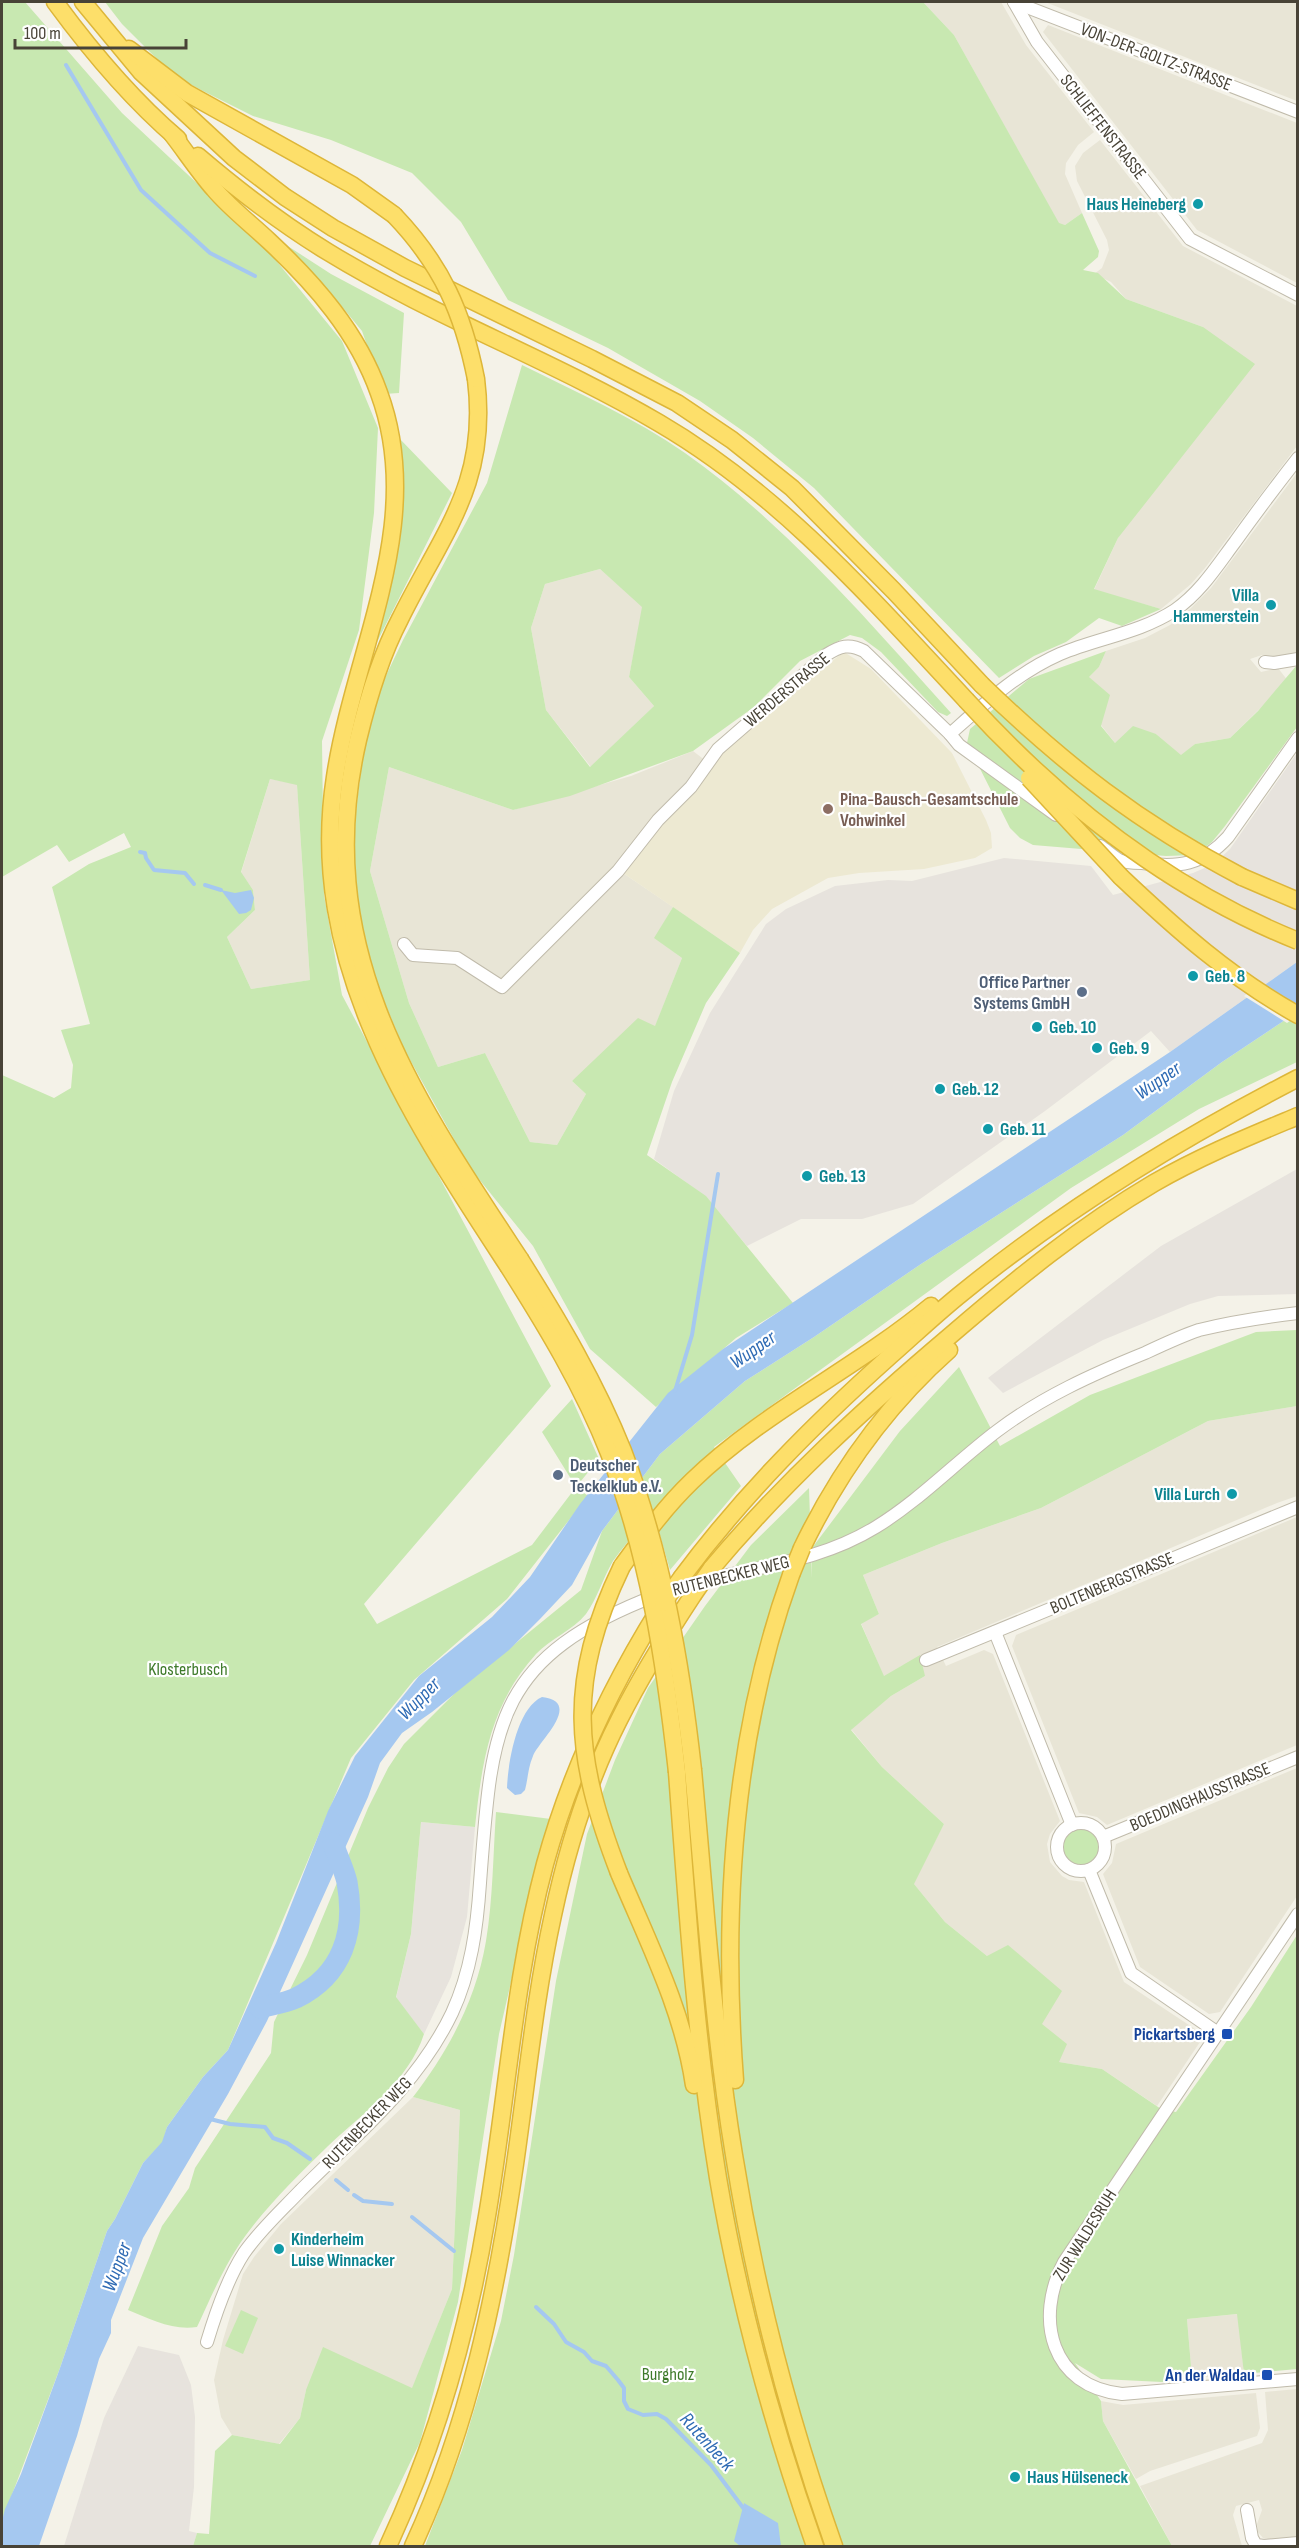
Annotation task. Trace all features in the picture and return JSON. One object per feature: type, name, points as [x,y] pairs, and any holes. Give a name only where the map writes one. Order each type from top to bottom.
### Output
[{"type":"highway","points":[[55,2],[81,37],[115,76],[172,134],[226,180],[282,222],[330,253],[402,293],[579,378],[697,447],[772,504],[830,556],[986,722],[1055,789],[1126,846],[1192,889],[1250,920],[1298,941]]},
{"type":"highway","points":[[83,2],[141,72],[186,116],[234,158],[304,210],[405,268],[677,403],[732,440],[792,488],[894,591],[982,685],[1069,765],[1136,816],[1215,863],[1298,901]]},
{"type":"highway","points":[[107,33],[187,93],[352,185],[394,215],[423,248],[446,285],[464,326],[476,380],[478,430],[469,483],[450,528],[394,630],[359,702]]},
{"type":"highway","points":[[172,134],[214,190],[315,287],[343,324],[363,356],[386,414],[394,455],[396,496],[389,557],[359,702],[349,786],[345,856],[348,896],[363,968],[381,1018],[407,1075],[514,1262],[563,1329],[594,1387],[622,1449],[640,1500],[670,1615],[685,1771],[700,2038],[719,2180],[740,2287],[764,2383],[792,2482],[815,2547]]},
{"type":"highway","points":[[986,722],[1030,779],[1166,920],[1238,978],[1298,1015]]},
{"type":"highway","points":[[388,2547],[434,2436],[459,2354],[487,2216],[521,1975],[545,1864],[561,1812],[591,1733],[626,1664],[662,1605],[731,1515],[798,1442],[962,1293],[1053,1226],[1142,1165],[1244,1105],[1298,1078]]},
{"type":"highway","points":[[413,2547],[453,2446],[479,2359],[508,2210],[544,1964],[567,1859],[599,1764],[652,1658],[711,1569],[779,1494],[874,1402],[981,1309],[1059,1245],[1154,1183],[1221,1147],[1298,1116]]},
{"type":"highway","points":[[734,2155],[738,2115],[731,2030],[730,1958],[735,1838],[754,1698],[770,1636],[802,1548],[831,1493],[871,1434],[903,1395],[939,1358],[1053,1261],[1104,1223],[1155,1191],[1258,1133]]},
{"type":"highway","points":[[719,2180],[704,2150],[691,2065],[681,2027],[601,1825],[586,1763],[582,1700],[594,1632],[606,1599],[622,1566],[657,1519],[692,1480],[743,1439],[887,1341],[937,1301],[962,1293]]},
{"type":"highway","points":[[685,1771],[709,1942],[734,2155],[759,2286],[781,2378],[811,2480],[834,2547]]},
{"type":"street","name":"VON-DER-GOLTZ-STRASSE","points":[[1014,2],[1298,112]]},
{"type":"street","name":"SCHLIEFFENSTRASSE","points":[[1014,2],[1037,42],[1190,239],[1298,295]]},
{"type":"street","points":[[1298,458],[1191,597],[1174,610],[1144,627],[1088,644],[1033,667],[1012,681],[950,734],[959,745],[1120,861],[1150,865],[1182,865],[1198,861],[1214,852],[1228,837],[1298,738]]},
{"type":"street","name":"WERDERSTRASSE","points":[[404,944],[413,955],[457,958],[502,987],[618,872],[658,820],[691,787],[718,749],[826,655],[840,646],[855,646],[864,651],[950,734]]},
{"type":"street","points":[[1265,662],[1274,663],[1298,659]]},
{"type":"street","name":"RUTENBECKER WEG","points":[[207,2342],[225,2291],[245,2252],[273,2219],[389,2105],[425,2059],[453,2011],[470,1960],[476,1933],[486,1803],[493,1753],[514,1698],[544,1658],[582,1629],[659,1594],[692,1583],[779,1566],[844,1544],[876,1527],[910,1502],[999,1430],[1079,1380],[1196,1331],[1298,1313]]},
{"type":"street","name":"BOLTENBERGSTRASSE","points":[[926,1660],[1298,1507]]},
{"type":"street","points":[[996,1632],[1072,1825]]},
{"type":"street","name":"BOEDDINGHAUSSTRASSE","points":[[1103,1837],[1298,1756]]},
{"type":"street","points":[[1086,1824],[1099,1831],[1103,1837],[1104,1857],[1095,1867],[1089,1870],[1074,1870],[1061,1861],[1058,1853],[1060,1837],[1072,1825],[1086,1824]]},
{"type":"street","points":[[1089,1870],[1131,1973],[1218,2033]]},
{"type":"street","name":"ZUR WALDESRUH","points":[[1298,1914],[1064,2262],[1051,2290],[1049,2305],[1050,2335],[1060,2359],[1086,2383],[1110,2393],[1122,2394],[1298,2379]]},
{"type":"street","points":[[1247,2510],[1252,2538],[1256,2545],[1298,2543]]},
{"type":"shaded area","points":[[923,2],[1001,2],[1026,45],[1094,132],[1078,145],[1066,163],[1065,174],[1082,213],[1065,225],[1059,224],[954,35]]},
{"type":"shaded area","points":[[1045,2],[1297,2],[1297,101]]},
{"type":"shaded area","points":[[1048,25],[1297,123],[1297,283],[1197,230],[1043,32]]},
{"type":"shaded area","points":[[1100,140],[1183,246],[1297,306],[1297,446],[1205,568],[1191,584],[1161,609],[1094,590],[1118,538],[1203,327],[1126,299],[1111,282],[1094,274],[1102,268],[1109,250],[1107,240],[1077,181],[1075,166],[1083,153]]},
{"type":"shaded area","points":[[1297,473],[1297,655],[1273,660],[1262,655],[1250,659],[1261,672],[1278,668],[1288,681],[1230,738],[1195,744],[1181,756],[1156,734],[1115,743],[1101,725],[1089,677],[1099,667],[1106,651],[1145,638],[1170,625],[1190,609],[1211,588]]},
{"type":"shaded area","points":[[600,569],[643,607],[629,677],[654,706],[591,767],[546,710],[531,628],[545,584]]},
{"type":"shaded area","name":"Pina-Bausch-Gesamtschule Vohwinkel","points":[[844,652],[871,669],[952,753],[986,820],[991,833],[992,848],[975,858],[924,869],[859,873],[828,878],[772,909],[753,930],[740,953],[623,873],[716,758],[761,720],[775,704]]},
{"type":"shaded area","points":[[693,751],[706,761],[617,869],[673,907],[655,938],[682,958],[655,1027],[572,1081],[586,1094],[557,1145],[530,1142],[485,1053],[438,1067],[409,1003],[370,871],[389,767],[513,810],[631,776]]},
{"type":"shaded area","points":[[1297,753],[1297,962],[1170,1052],[1151,1031],[1045,1111],[913,1204],[862,1219],[801,1219],[747,1246],[705,1196],[654,1159],[674,1091],[710,1013],[766,924],[786,909],[835,886],[888,880],[912,881],[1004,858],[1091,866],[1113,895],[1193,873],[1214,864],[1230,849]]},
{"type":"shaded area","points":[[270,779],[297,784],[310,980],[251,989],[227,937],[255,910],[253,890],[241,873]]},
{"type":"shaded area","points":[[1297,1169],[1297,1294],[1218,1296],[1190,1304],[1103,1340],[1003,1393],[988,1378],[1161,1246]]},
{"type":"shaded area","points":[[1297,1406],[1297,1496],[937,1647],[946,1666],[984,1650],[993,1654],[1060,1821],[1050,1834],[1047,1844],[1050,1862],[1062,1876],[1069,1880],[1084,1882],[1124,1982],[1198,2031],[1200,2042],[1157,2106],[1102,2069],[1059,2062],[1042,2025],[987,1956],[945,1922],[913,1883],[944,1824],[882,1767],[851,1729],[891,1696],[925,1676],[903,1665],[884,1677],[861,1623],[879,1614],[863,1575],[942,1543],[1041,1508],[1208,1421]]},
{"type":"shaded area","points":[[1297,1517],[1297,1745],[1107,1825],[1097,1817],[1079,1813],[1012,1646],[1016,1635]]},
{"type":"shaded area","points":[[1297,1768],[1297,1896],[1220,2012],[1209,2014],[1140,1967],[1103,1874],[1112,1863],[1116,1844]]},
{"type":"shaded area","points":[[421,1822],[475,1827],[467,1917],[451,1977],[424,2034],[396,1998],[411,1934]]},
{"type":"shaded area","points":[[413,2097],[460,2110],[452,2289],[412,2389],[306,2390],[300,2418],[279,2444],[232,2435],[221,2417],[214,2380],[223,2340],[243,2274],[281,2224]]},
{"type":"shaded area","points":[[1238,2314],[1244,2374],[1192,2378],[1187,2319]]},
{"type":"shaded area","points":[[138,2346],[179,2355],[191,2385],[195,2417],[194,2487],[189,2531],[197,2533],[193,2546],[64,2546],[104,2418]]},
{"type":"shaded area","points":[[1297,2389],[1297,2537],[1273,2540],[1263,2538],[1258,2532],[1257,2524],[1262,2510],[1259,2500],[1236,2506],[1233,2515],[1242,2546],[1172,2546],[1140,2486],[1262,2443],[1268,2430],[1265,2392]]},
{"type":"shaded area","points":[[1256,2393],[1260,2428],[1257,2436],[1150,2471],[1136,2479],[1103,2421],[1101,2401],[1123,2405]]},
{"type":"green space","name":"Klosterbusch","points":[[2,2],[25,2],[122,113],[265,247],[342,341],[378,428],[374,513],[359,630],[322,741],[324,895],[342,995],[551,1386],[364,1604],[377,1624],[532,1545],[576,1487],[588,1496],[507,1599],[414,1680],[351,1758],[228,2050],[203,2077],[167,2127],[163,2142],[143,2163],[107,2231],[60,2368],[2,2521],[2,1075],[54,1098],[71,1088],[73,1065],[61,1030],[90,1024],[52,887],[89,864],[131,847],[124,833],[69,862],[57,845],[2,877]],"holes":[[[270,779],[297,785],[310,980],[251,989],[227,937],[255,910],[253,890],[241,872]]]},
{"type":"green space","points":[[105,2],[923,2],[954,35],[1059,223],[1065,225],[1082,213],[1099,251],[1098,257],[1083,270],[1098,273],[1126,299],[1203,327],[1255,364],[1118,538],[1094,589],[1161,609],[1122,626],[1099,618],[1066,642],[1034,656],[999,678],[814,488],[753,438],[700,401],[608,348],[508,300],[461,222],[412,173],[331,140],[253,116],[173,75],[122,24]]},
{"type":"green space","points":[[280,241],[331,274],[404,313],[399,393],[384,394],[362,331],[325,286]]},
{"type":"green space","points":[[522,365],[646,428],[685,453],[722,481],[758,511],[825,576],[951,713],[947,716],[938,712],[881,652],[862,638],[850,635],[800,661],[754,707],[693,751],[570,796],[513,810],[389,767],[370,871],[409,1003],[438,1067],[485,1053],[530,1142],[557,1145],[586,1094],[572,1081],[638,1018],[655,1026],[682,958],[654,938],[673,907],[740,953],[706,1003],[672,1082],[647,1155],[706,1196],[793,1303],[736,1338],[656,1407],[590,1349],[533,1246],[470,1168],[404,1049],[362,948],[351,852],[362,761],[373,703],[403,640],[487,483]],"holes":[[[600,569],[642,607],[629,677],[654,706],[590,767],[546,710],[531,628],[545,584]]]},
{"type":"green space","points":[[399,438],[452,493],[373,650],[399,529],[404,479]]},
{"type":"green space","points":[[1106,651],[1099,667],[1089,677],[1110,695],[1101,726],[1115,743],[1133,726],[1156,734],[1181,755],[1195,744],[1230,738],[1258,711],[1297,665],[1297,727],[1225,826],[1212,842],[1195,855],[1166,856],[1033,845],[1020,838],[1010,828],[967,743],[970,729],[1029,679]]},
{"type":"green space","points":[[1297,1012],[1297,1062],[1199,1109],[1071,1188],[714,1447],[741,1486],[670,1570],[653,1511],[613,1561],[586,1614],[536,1654],[520,1673],[508,1693],[498,1714],[485,1757],[475,1827],[421,1822],[411,1934],[396,1997],[424,2034],[407,2067],[383,2096],[327,2147],[258,2220],[227,2265],[197,2327],[170,2326],[128,2310],[162,2226],[189,2188],[195,2168],[271,2053],[274,2022],[307,1955],[368,1808],[388,1768],[404,1744],[456,1692],[581,1590],[602,1531],[660,1454],[745,1381],[921,1264],[1123,1135],[1222,1062]]},
{"type":"green space","name":"Burgholz","points":[[1297,1330],[1297,1406],[1208,1421],[1041,1508],[942,1543],[863,1575],[879,1614],[861,1624],[884,1676],[920,1655],[925,1676],[891,1696],[851,1730],[882,1767],[944,1824],[914,1884],[945,1922],[987,1956],[1008,1945],[1062,1991],[1042,2024],[1067,2044],[1059,2062],[1102,2069],[1161,2109],[1176,2112],[1251,2007],[1297,1935],[1297,2369],[1244,2374],[1237,2314],[1187,2319],[1192,2378],[1162,2382],[1101,2379],[1075,2363],[1101,2401],[1103,2421],[1172,2546],[425,2546],[462,2450],[501,2321],[514,2255],[556,1981],[587,1834],[615,1760],[648,1688],[705,1606],[751,1545],[809,1488],[812,1578],[812,1548],[900,1431],[959,1367],[1000,1446],[1090,1395],[1256,1332]]},
{"type":"green space","points":[[572,1399],[599,1459],[576,1487],[542,1432]]},
{"type":"green space","points":[[496,1812],[551,1819],[499,2034],[458,2302],[420,2442],[370,2546],[193,2546],[197,2533],[209,2534],[215,2451],[232,2435],[280,2444],[300,2418],[306,2390],[323,2347],[412,2388],[452,2289],[460,2110],[413,2097],[449,2043],[475,1984],[488,1925]]},
{"type":"green space","points":[[1081,1828],[1094,1834],[1100,1847],[1094,1860],[1081,1866],[1068,1860],[1062,1847],[1068,1834]]},
{"type":"green space","points":[[241,2310],[258,2318],[243,2354],[225,2346]]},
{"type":"water","points":[[221,890],[235,893],[251,890],[254,898],[251,910],[239,914]]},
{"type":"water","points":[[1297,962],[1297,1012],[1222,1062],[1123,1135],[921,1264],[745,1381],[660,1454],[602,1531],[572,1585],[509,1650],[402,1733],[380,1763],[368,1797],[267,2021],[228,2094],[143,2238],[111,2320],[111,2333],[99,2359],[77,2436],[39,2546],[2,2546],[2,2521],[5,2509],[21,2474],[60,2368],[107,2231],[143,2163],[162,2142],[167,2127],[203,2077],[228,2050],[276,1943],[328,1811],[355,1756],[419,1676],[492,1617],[530,1577],[580,1504],[668,1393],[723,1349],[1170,1052]]},
{"type":"water","points":[[542,1697],[554,1700],[559,1706],[559,1714],[533,1756],[525,1790],[515,1795],[507,1788],[512,1751],[526,1712]]},
{"type":"water","points":[[744,2503],[778,2523],[781,2546],[740,2546],[734,2541]]},
{"type":"pier","points":[[1260,984],[1298,1015],[1287,1023],[1244,996]]},
{"type":"waterway","points":[[66,65],[141,190],[210,253],[255,276]]},
{"type":"waterway","points":[[140,852],[145,853],[154,870],[185,873],[194,884]]},
{"type":"waterway","points":[[205,885],[221,890]]},
{"type":"waterway","points":[[675,1391],[692,1335],[718,1174]]},
{"type":"waterway","name":"Wupper","points":[[260,2008],[292,2000],[312,1988],[325,1977],[342,1950],[347,1934],[349,1900],[346,1877],[333,1843]]},
{"type":"waterway","name":"Rutenbeck","points":[[210,2119],[230,2124],[265,2127],[273,2138],[287,2143],[310,2159]]},
{"type":"waterway","name":"Rutenbeck","points":[[336,2180],[348,2190]]},
{"type":"waterway","name":"Rutenbeck","points":[[354,2195],[363,2201],[392,2204]]},
{"type":"waterway","name":"Rutenbeck","points":[[412,2217],[454,2251]]},
{"type":"waterway","name":"Rutenbeck","points":[[536,2307],[554,2324],[566,2342],[584,2352],[592,2361],[606,2366],[624,2388],[624,2401],[628,2409],[643,2415],[657,2414],[666,2419],[711,2465],[744,2509]]},
{"type":"place","name":"Haus Heineberg","points":[[1198,204]]},
{"type":"place","name":"Villa Hammerstein","points":[[1271,605]]},
{"type":"place","name":"Pina-Bausch-Gesamtschule Vohwinkel","points":[[828,809]]},
{"type":"place","name":"Geb. 8","points":[[1193,976]]},
{"type":"place","name":"Office Partner Systems GmbH","points":[[1082,992]]},
{"type":"place","name":"Geb. 10","points":[[1037,1027]]},
{"type":"place","name":"Geb. 9","points":[[1097,1048]]},
{"type":"place","name":"Geb. 12","points":[[940,1089]]},
{"type":"place","name":"Geb. 11","points":[[988,1129]]},
{"type":"place","name":"Geb. 13","points":[[807,1176]]},
{"type":"place","name":"Deutscher Teckelklub e.V.","points":[[558,1475]]},
{"type":"place","name":"Villa Lurch","points":[[1232,1494]]},
{"type":"place","name":"Pickartsberg","points":[[1227,2034]]},
{"type":"place","name":"Kinderheim Luise Winnacker","points":[[279,2249]]},
{"type":"place","name":"An der Waldau","points":[[1267,2375]]},
{"type":"place","name":"Haus Hülseneck","points":[[1015,2477]]}]
